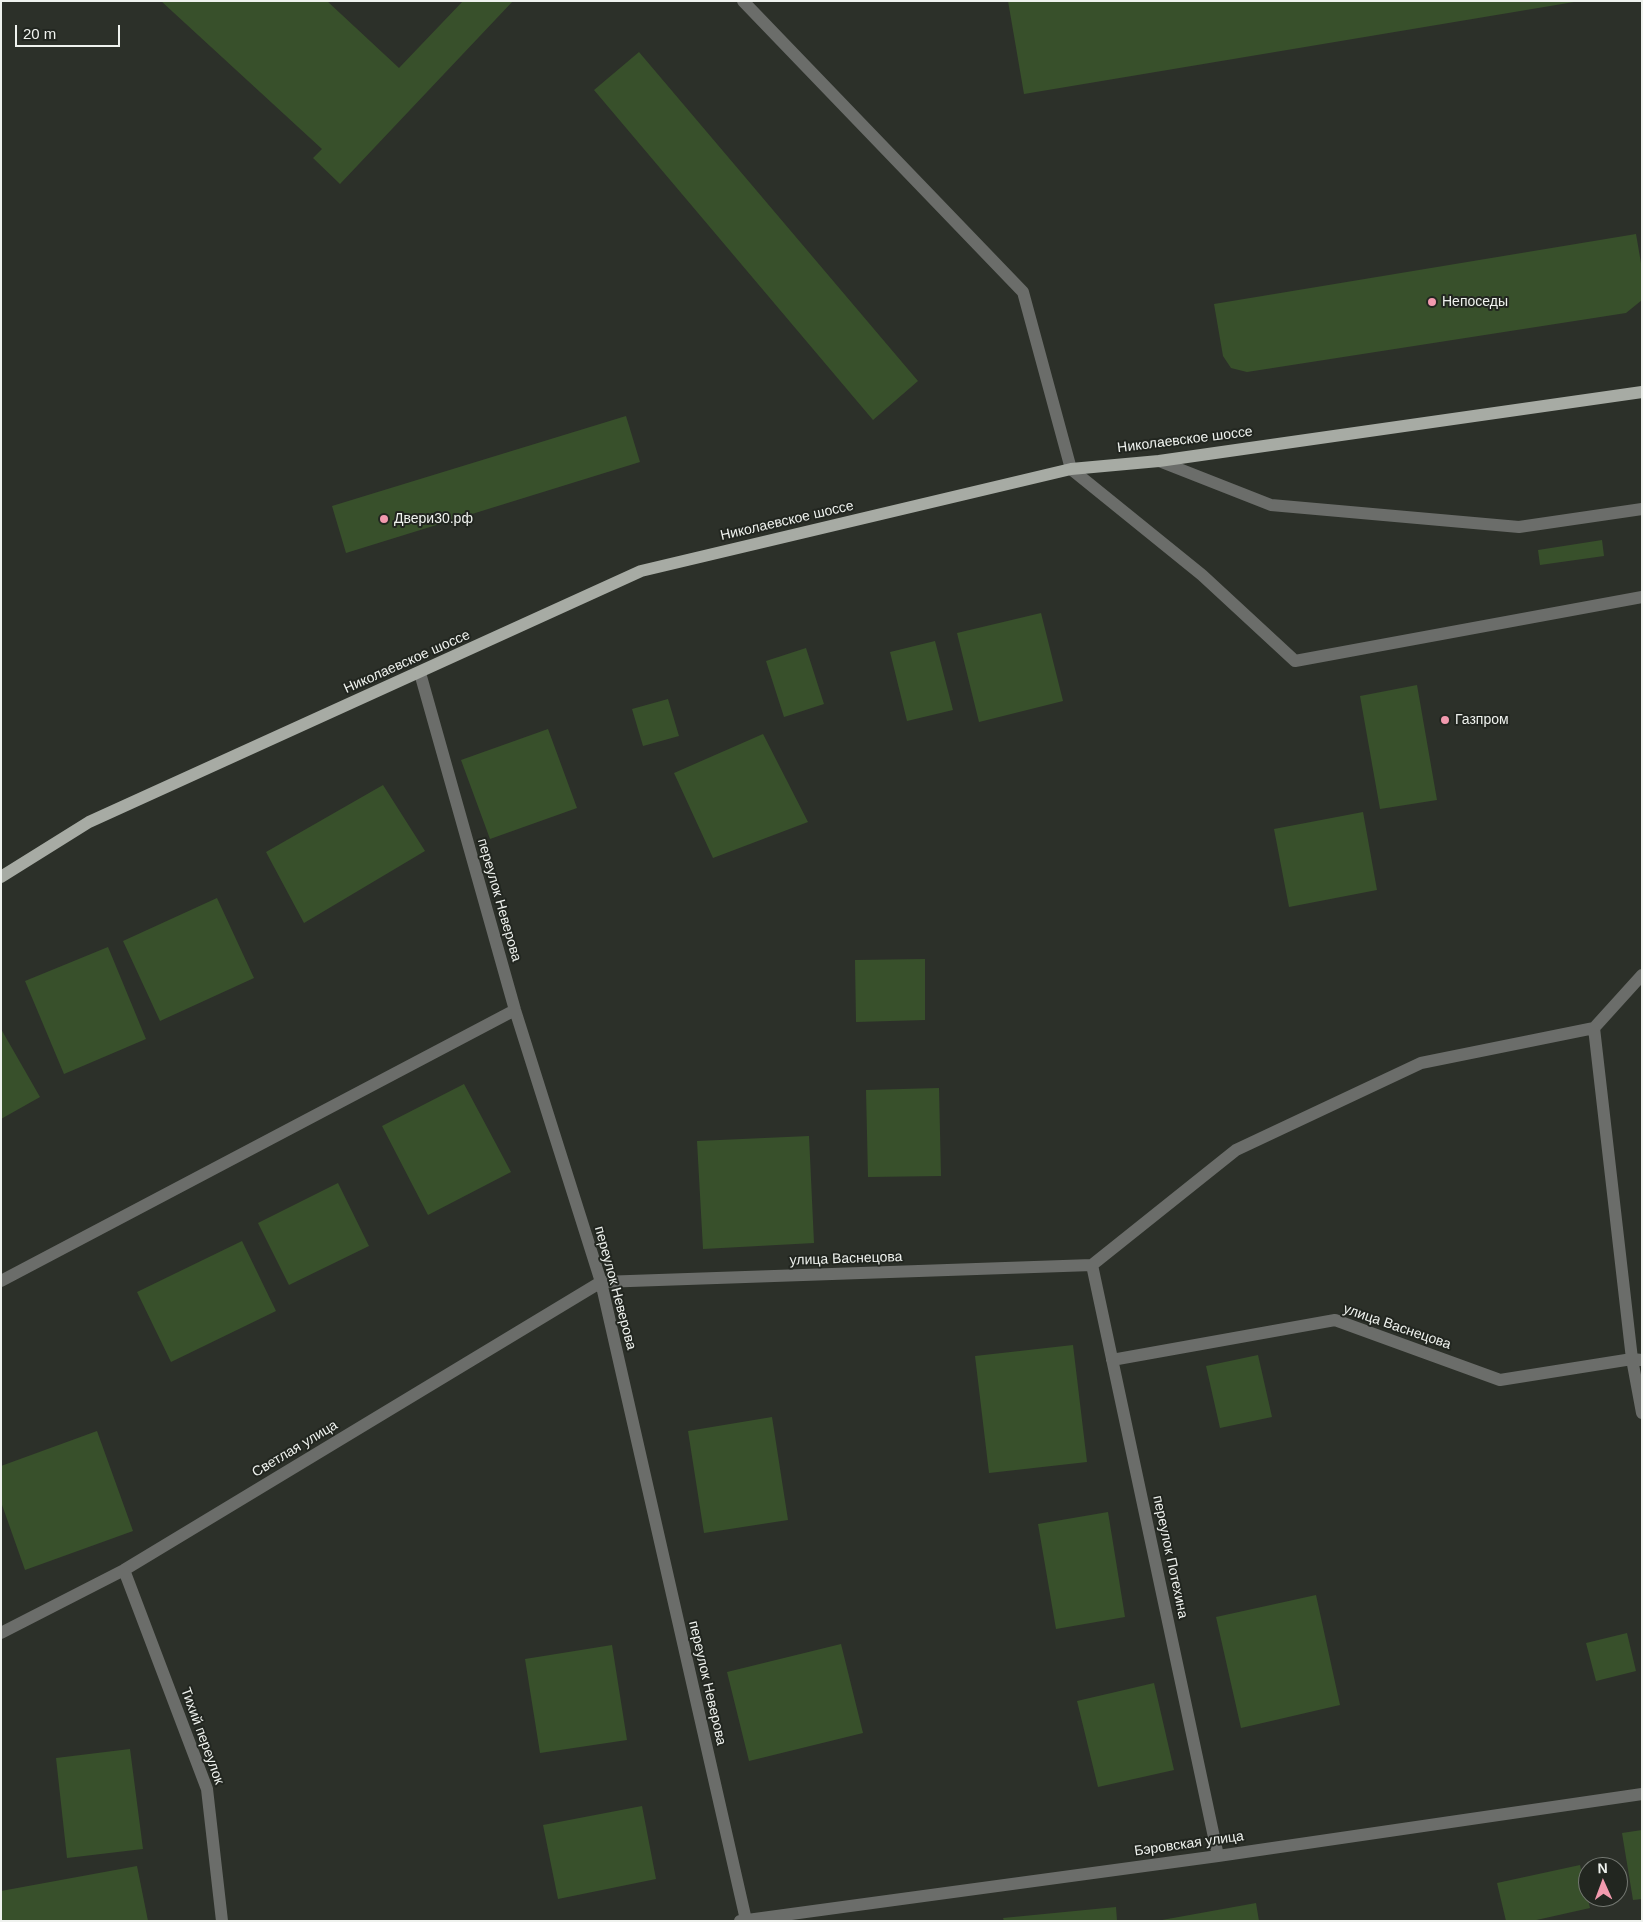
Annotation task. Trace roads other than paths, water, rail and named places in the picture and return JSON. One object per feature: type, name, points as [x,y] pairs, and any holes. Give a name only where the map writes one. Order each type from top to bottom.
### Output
[{"type":"main road","name":"Николаевское шоссе","points":[[1,877],[89,822],[641,571],[1071,469],[1159,461],[1642,392]]},
{"type":"street","points":[[743,1],[1023,292],[1071,469],[1202,575],[1295,661],[1642,597]]},
{"type":"street","points":[[1159,461],[1271,505],[1519,527],[1642,509]]},
{"type":"street","name":"переулок Неверова","points":[[420,673],[515,1010],[601,1282],[746,1920]]},
{"type":"street","points":[[1092,1265],[1236,1150],[1421,1063],[1594,1028],[1642,975]]},
{"type":"street","points":[[1,1281],[515,1010]]},
{"type":"street","points":[[1594,1028],[1637,1359],[1642,1413]]},
{"type":"street","name":"улица Васнецова","points":[[601,1282],[1092,1265]]},
{"type":"street","name":"переулок Потехина","points":[[1092,1265],[1218,1856]]},
{"type":"street","name":"Светлая улица","points":[[1,1634],[124,1570],[601,1282]]},
{"type":"street","name":"улица Васнецова","points":[[1112,1360],[1335,1320],[1500,1380],[1637,1359]]},
{"type":"street","name":"Тихий переулок","points":[[124,1570],[207,1789],[222,1921]]},
{"type":"street","name":"Бэровская улица","points":[[740,1921],[1218,1856],[1642,1794]]},
{"type":"place","name":"Непоседы","points":[[1432,302]]},
{"type":"place","name":"Двери30.рф","points":[[384,519]]},
{"type":"place","name":"Газпром","points":[[1445,720]]}]
